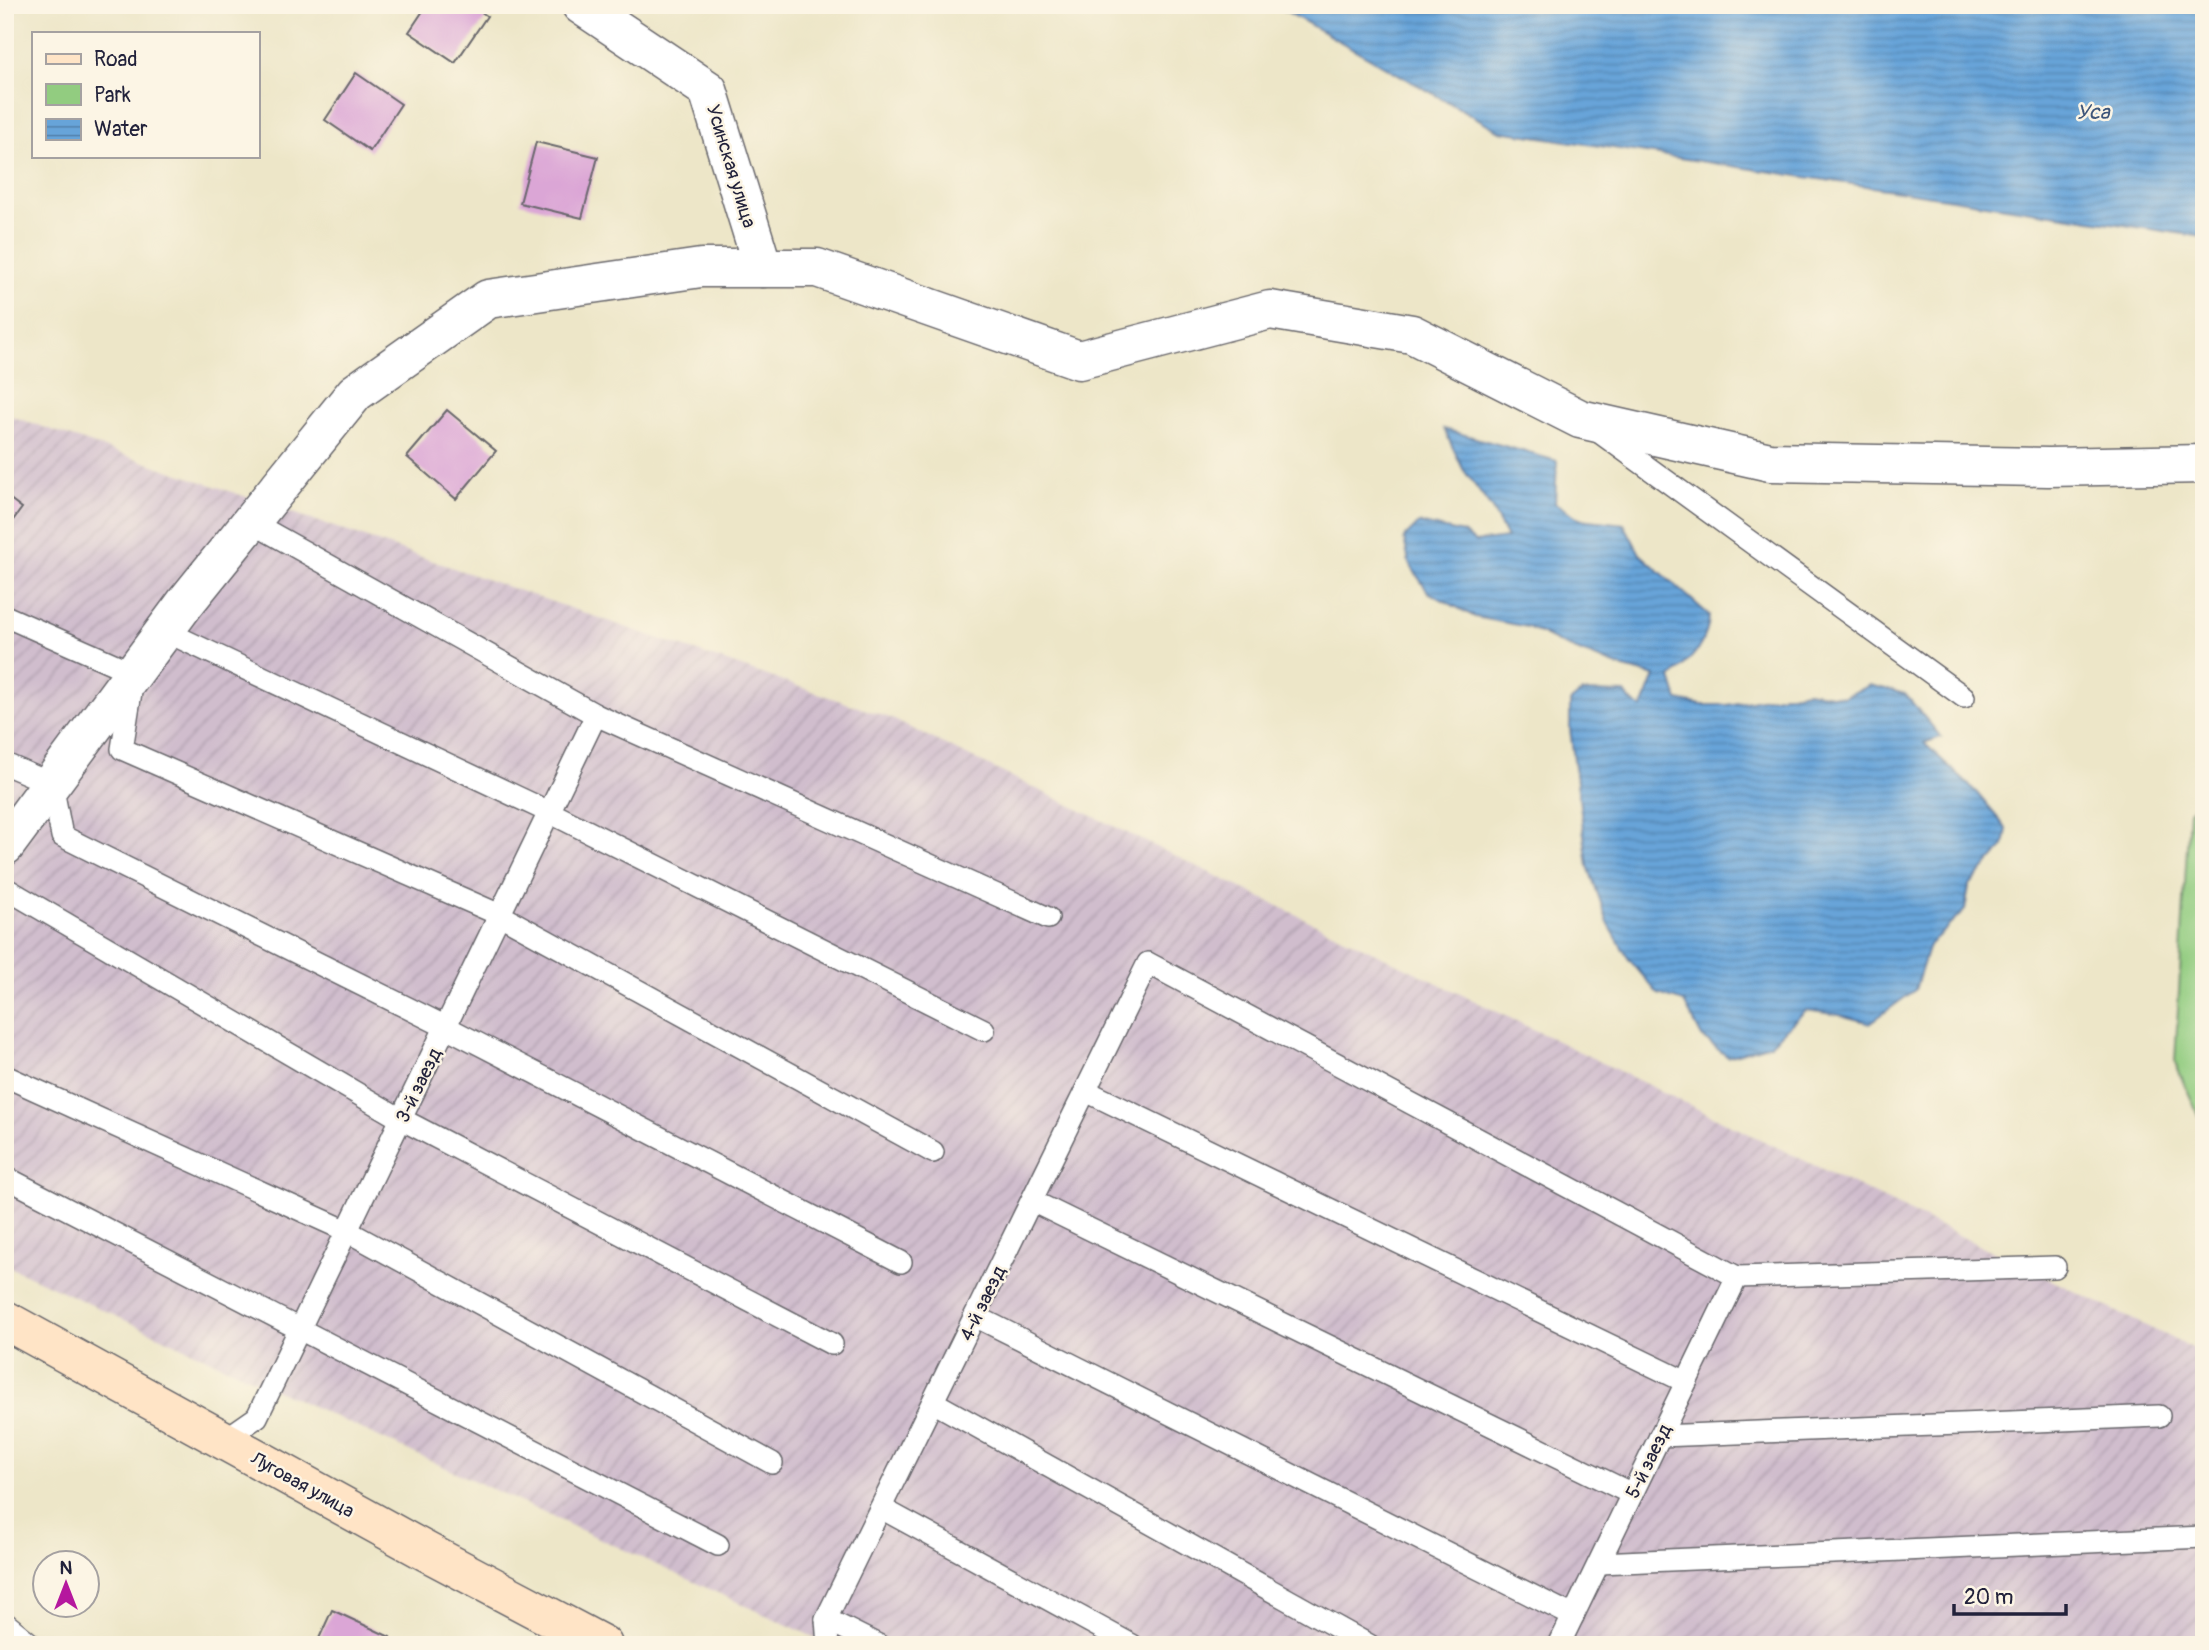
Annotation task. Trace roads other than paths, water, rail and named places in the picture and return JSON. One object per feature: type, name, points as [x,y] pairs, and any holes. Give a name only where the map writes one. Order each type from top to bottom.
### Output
[{"type":"main road","name":"Луговая улица","points":[[5,1320],[427,1552],[603,1645]]},
{"type":"street","name":"Усинская улица","points":[[581,5],[708,90],[763,268]]},
{"type":"street","points":[[5,846],[165,631],[355,393],[488,299],[701,268],[817,268],[1079,360],[1269,310],[1412,334],[1580,419],[1770,462],[2048,467],[2204,464]]},
{"type":"lane","points":[[1580,419],[1964,697]]},
{"type":"lane","points":[[251,522],[596,715],[1048,918]]},
{"type":"lane","points":[[5,616],[134,673],[122,749],[500,915],[933,1152]]},
{"type":"lane","points":[[165,631],[549,813],[984,1030]]},
{"type":"lane","name":"3-й заезд","points":[[224,1440],[257,1417],[596,715]]},
{"type":"lane","points":[[5,764],[52,784],[62,836],[446,1027],[901,1262]]},
{"type":"lane","points":[[5,888],[401,1119],[832,1344]]},
{"type":"lane","name":"4-й заезд","points":[[826,1619],[1148,963],[1737,1277]]},
{"type":"lane","points":[[5,1076],[347,1231],[772,1463]]},
{"type":"lane","points":[[1086,1091],[1686,1382]]},
{"type":"lane","points":[[5,1177],[718,1545]]},
{"type":"lane","points":[[1032,1201],[1632,1494]]},
{"type":"lane","points":[[1737,1277],[2055,1267]]},
{"type":"lane","name":"5-й заезд","points":[[1559,1645],[1737,1277]]},
{"type":"lane","points":[[975,1316],[1573,1616]]},
{"type":"lane","points":[[933,1402],[1369,1645]]},
{"type":"lane","points":[[1660,1436],[2159,1416]]},
{"type":"lane","points":[[881,1508],[1132,1645]]},
{"type":"lane","points":[[1599,1563],[2204,1537]]},
{"type":"lane","points":[[826,1619],[828,1645]]},
{"type":"lane","points":[[826,1619],[878,1645]]},
{"type":"lane","points":[[5,1623],[32,1645]]},
{"type":"water","name":"Уса","points":[[1275,5],[2204,5],[2204,237],[1500,131]]},
{"type":"water","points":[[1444,429],[1557,461],[1555,503],[1580,519],[1624,524],[1640,554],[1709,615],[1702,642],[1691,658],[1671,678],[1678,700],[1702,705],[1727,705],[1807,691],[1844,697],[1870,685],[1905,694],[1941,737],[1924,743],[1976,792],[2007,829],[2004,846],[1969,886],[1965,910],[1929,945],[1915,990],[1870,1023],[1806,1010],[1770,1044],[1728,1057],[1702,1037],[1684,1002],[1658,994],[1628,958],[1608,923],[1588,866],[1570,729],[1570,702],[1582,692],[1625,693],[1642,708],[1655,676],[1620,667],[1564,645],[1528,627],[1475,617],[1428,592],[1409,563],[1404,538],[1419,523],[1463,533],[1475,542],[1507,538],[1492,509],[1463,469]]}]
